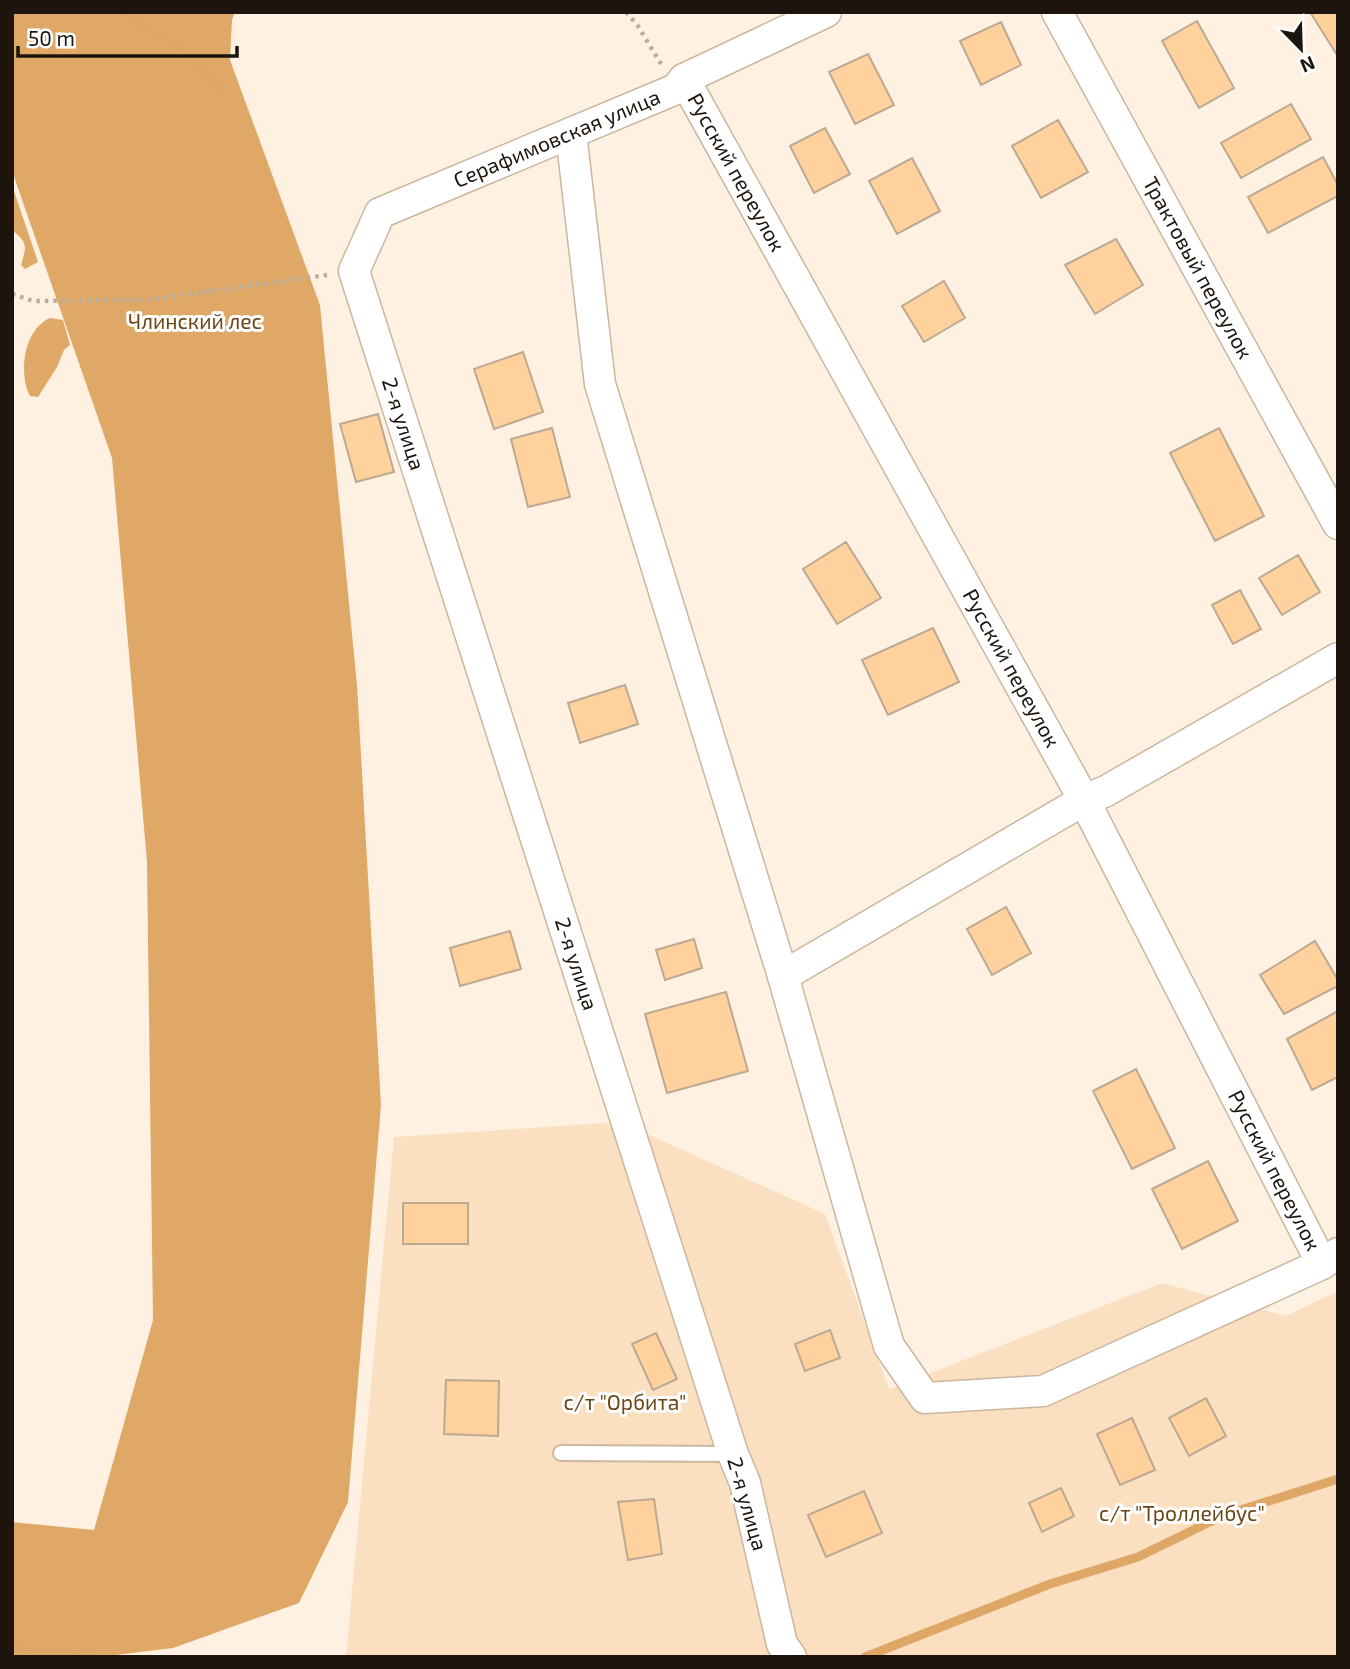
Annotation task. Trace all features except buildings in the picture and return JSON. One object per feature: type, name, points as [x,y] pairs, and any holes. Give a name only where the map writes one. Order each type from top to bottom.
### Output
[{"type":"street","name":"Серафимовская улица","points":[[354,271],[380,213],[680,84],[826,12]]},
{"type":"street","name":"Трактовый переулок","points":[[1057,12],[1338,524]]},
{"type":"street","name":"Русский переулок","points":[[680,84],[1084,800],[1330,1259]]},
{"type":"street","points":[[571,133],[600,384],[782,976],[889,1346],[925,1398],[1043,1391],[1330,1259]]},
{"type":"street","name":"2-я улица","points":[[354,271],[744,1483],[782,1644],[791,1657]]},
{"type":"street","points":[[782,976],[1084,800],[1106,791],[1338,658]]},
{"type":"lane","points":[[561,1453],[733,1454]]},
{"type":"path","points":[[626,12],[680,84]]},
{"type":"path","points":[[12,294],[33,301],[146,300],[354,271]]},
{"type":"green space","name":"Члинский лес","points":[[12,12],[235,12],[232,20],[230,60],[320,305],[357,685],[381,1105],[348,1502],[299,1603],[173,1648],[99,1657],[16,1657],[12,1654],[12,1522],[94,1530],[153,1320],[147,862],[112,458],[12,171]]},
{"type":"green space","points":[[12,185],[38,262],[25,269],[21,265],[24,242],[12,230]]},
{"type":"green space","points":[[50,318],[63,320],[70,345],[64,350],[57,367],[38,397],[30,396],[24,376],[26,352],[34,332]]},
{"type":"green space","name":"с/т \"Орбита\"","points":[[620,1122],[825,1214],[889,1389],[1162,1283],[1286,1316],[1338,1291],[1338,1657],[346,1657],[394,1137]]},
{"type":"waterway","points":[[121,12],[190,54],[222,90]]},
{"type":"waterway","points":[[865,1657],[1050,1584],[1138,1557],[1222,1516],[1338,1479]]},
{"type":"waterway","points":[[12,1647],[90,1657]]},
{"type":"park label","name":"с/т \"Троллейбус\"","points":[[1182,1514]]}]
